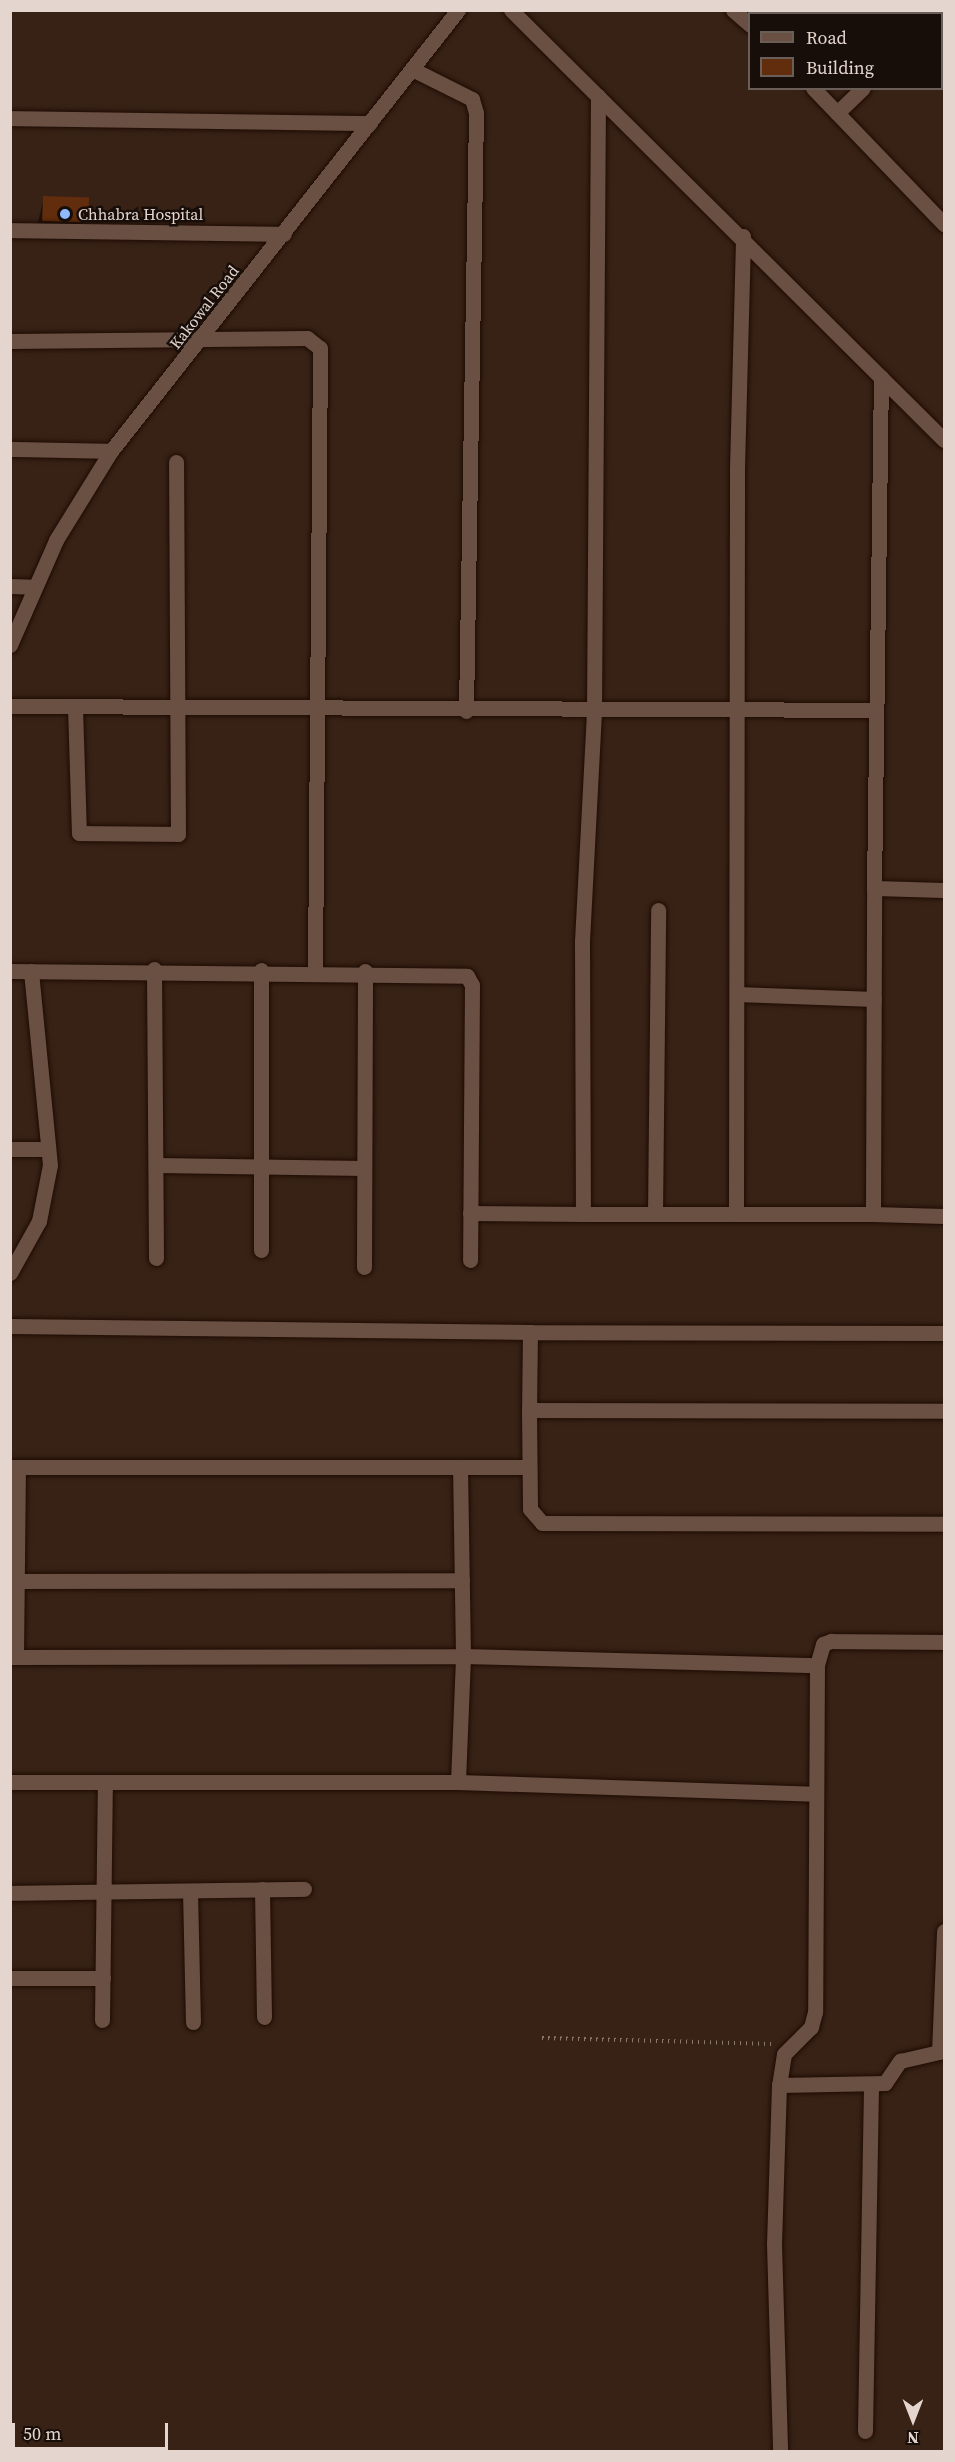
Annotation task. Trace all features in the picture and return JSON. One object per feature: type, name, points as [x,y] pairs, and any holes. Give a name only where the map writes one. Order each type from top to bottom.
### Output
[{"type":"street","name":"Kakowal Road","points":[[10,645],[33,587],[111,451],[203,339],[370,123],[414,70],[458,10]]},
{"type":"street","points":[[511,10],[743,236],[945,440]]},
{"type":"street","points":[[733,10],[748,23]]},
{"type":"street","points":[[414,70],[472,99],[476,113],[466,711]]},
{"type":"street","points":[[815,90],[945,224]]},
{"type":"street","points":[[837,113],[861,90]]},
{"type":"street","points":[[583,1214],[582,941],[594,712],[598,96]]},
{"type":"street","points":[[10,118],[370,123]]},
{"type":"street","points":[[10,230],[284,234]]},
{"type":"street","points":[[736,1214],[743,236]]},
{"type":"street","points":[[10,341],[307,338],[320,348],[315,970]]},
{"type":"street","points":[[873,1214],[874,888],[881,376]]},
{"type":"street","points":[[10,449],[111,451]]},
{"type":"street","points":[[75,706],[80,833],[168,838],[182,825],[176,462]]},
{"type":"street","points":[[10,586],[33,587]]},
{"type":"street","points":[[10,706],[318,707],[466,711],[738,713],[876,710]]},
{"type":"street","points":[[874,888],[945,890]]},
{"type":"street","points":[[655,1214],[658,910]]},
{"type":"street","points":[[154,969],[156,1258]]},
{"type":"street","points":[[261,970],[261,1250]]},
{"type":"street","points":[[10,971],[315,970],[454,972],[467,976],[472,985],[470,1260]]},
{"type":"street","points":[[10,1273],[15,1258],[47,1195],[48,1149],[31,971]]},
{"type":"street","points":[[364,1267],[365,971]]},
{"type":"street","points":[[737,994],[874,999]]},
{"type":"street","points":[[10,1149],[48,1149]]},
{"type":"street","points":[[157,1165],[364,1168]]},
{"type":"street","points":[[470,1213],[945,1215]]},
{"type":"street","points":[[10,1326],[530,1332],[945,1333]]},
{"type":"street","points":[[530,1332],[530,1509],[542,1523],[945,1524]]},
{"type":"street","points":[[529,1410],[945,1411]]},
{"type":"street","points":[[530,1467],[14,1467],[17,1581],[13,1657],[463,1656],[817,1665]]},
{"type":"street","points":[[458,1782],[463,1656],[460,1467]]},
{"type":"street","points":[[17,1581],[462,1580]]},
{"type":"street","points":[[780,2451],[774,2244],[779,2085],[790,2045],[811,2027],[815,2012],[814,1794],[817,1665],[823,1644],[831,1641],[945,1642]]},
{"type":"street","points":[[10,1782],[458,1782],[814,1794]]},
{"type":"street","points":[[102,2020],[105,1782]]},
{"type":"street","points":[[10,1893],[304,1889]]},
{"type":"street","points":[[190,1890],[193,2022]]},
{"type":"street","points":[[262,1890],[264,2017]]},
{"type":"street","points":[[779,2085],[871,2085],[891,2081],[900,2061],[939,2052],[945,1931]]},
{"type":"street","points":[[10,1978],[103,1978]]},
{"type":"street","points":[[865,2431],[871,2085]]},
{"type":"path","points":[[542,2038],[790,2045]]},
{"type":"building","points":[[43,196],[89,198],[88,223],[42,221]]},
{"type":"place","name":"Chhabra Hospital","points":[[65,214]]}]
